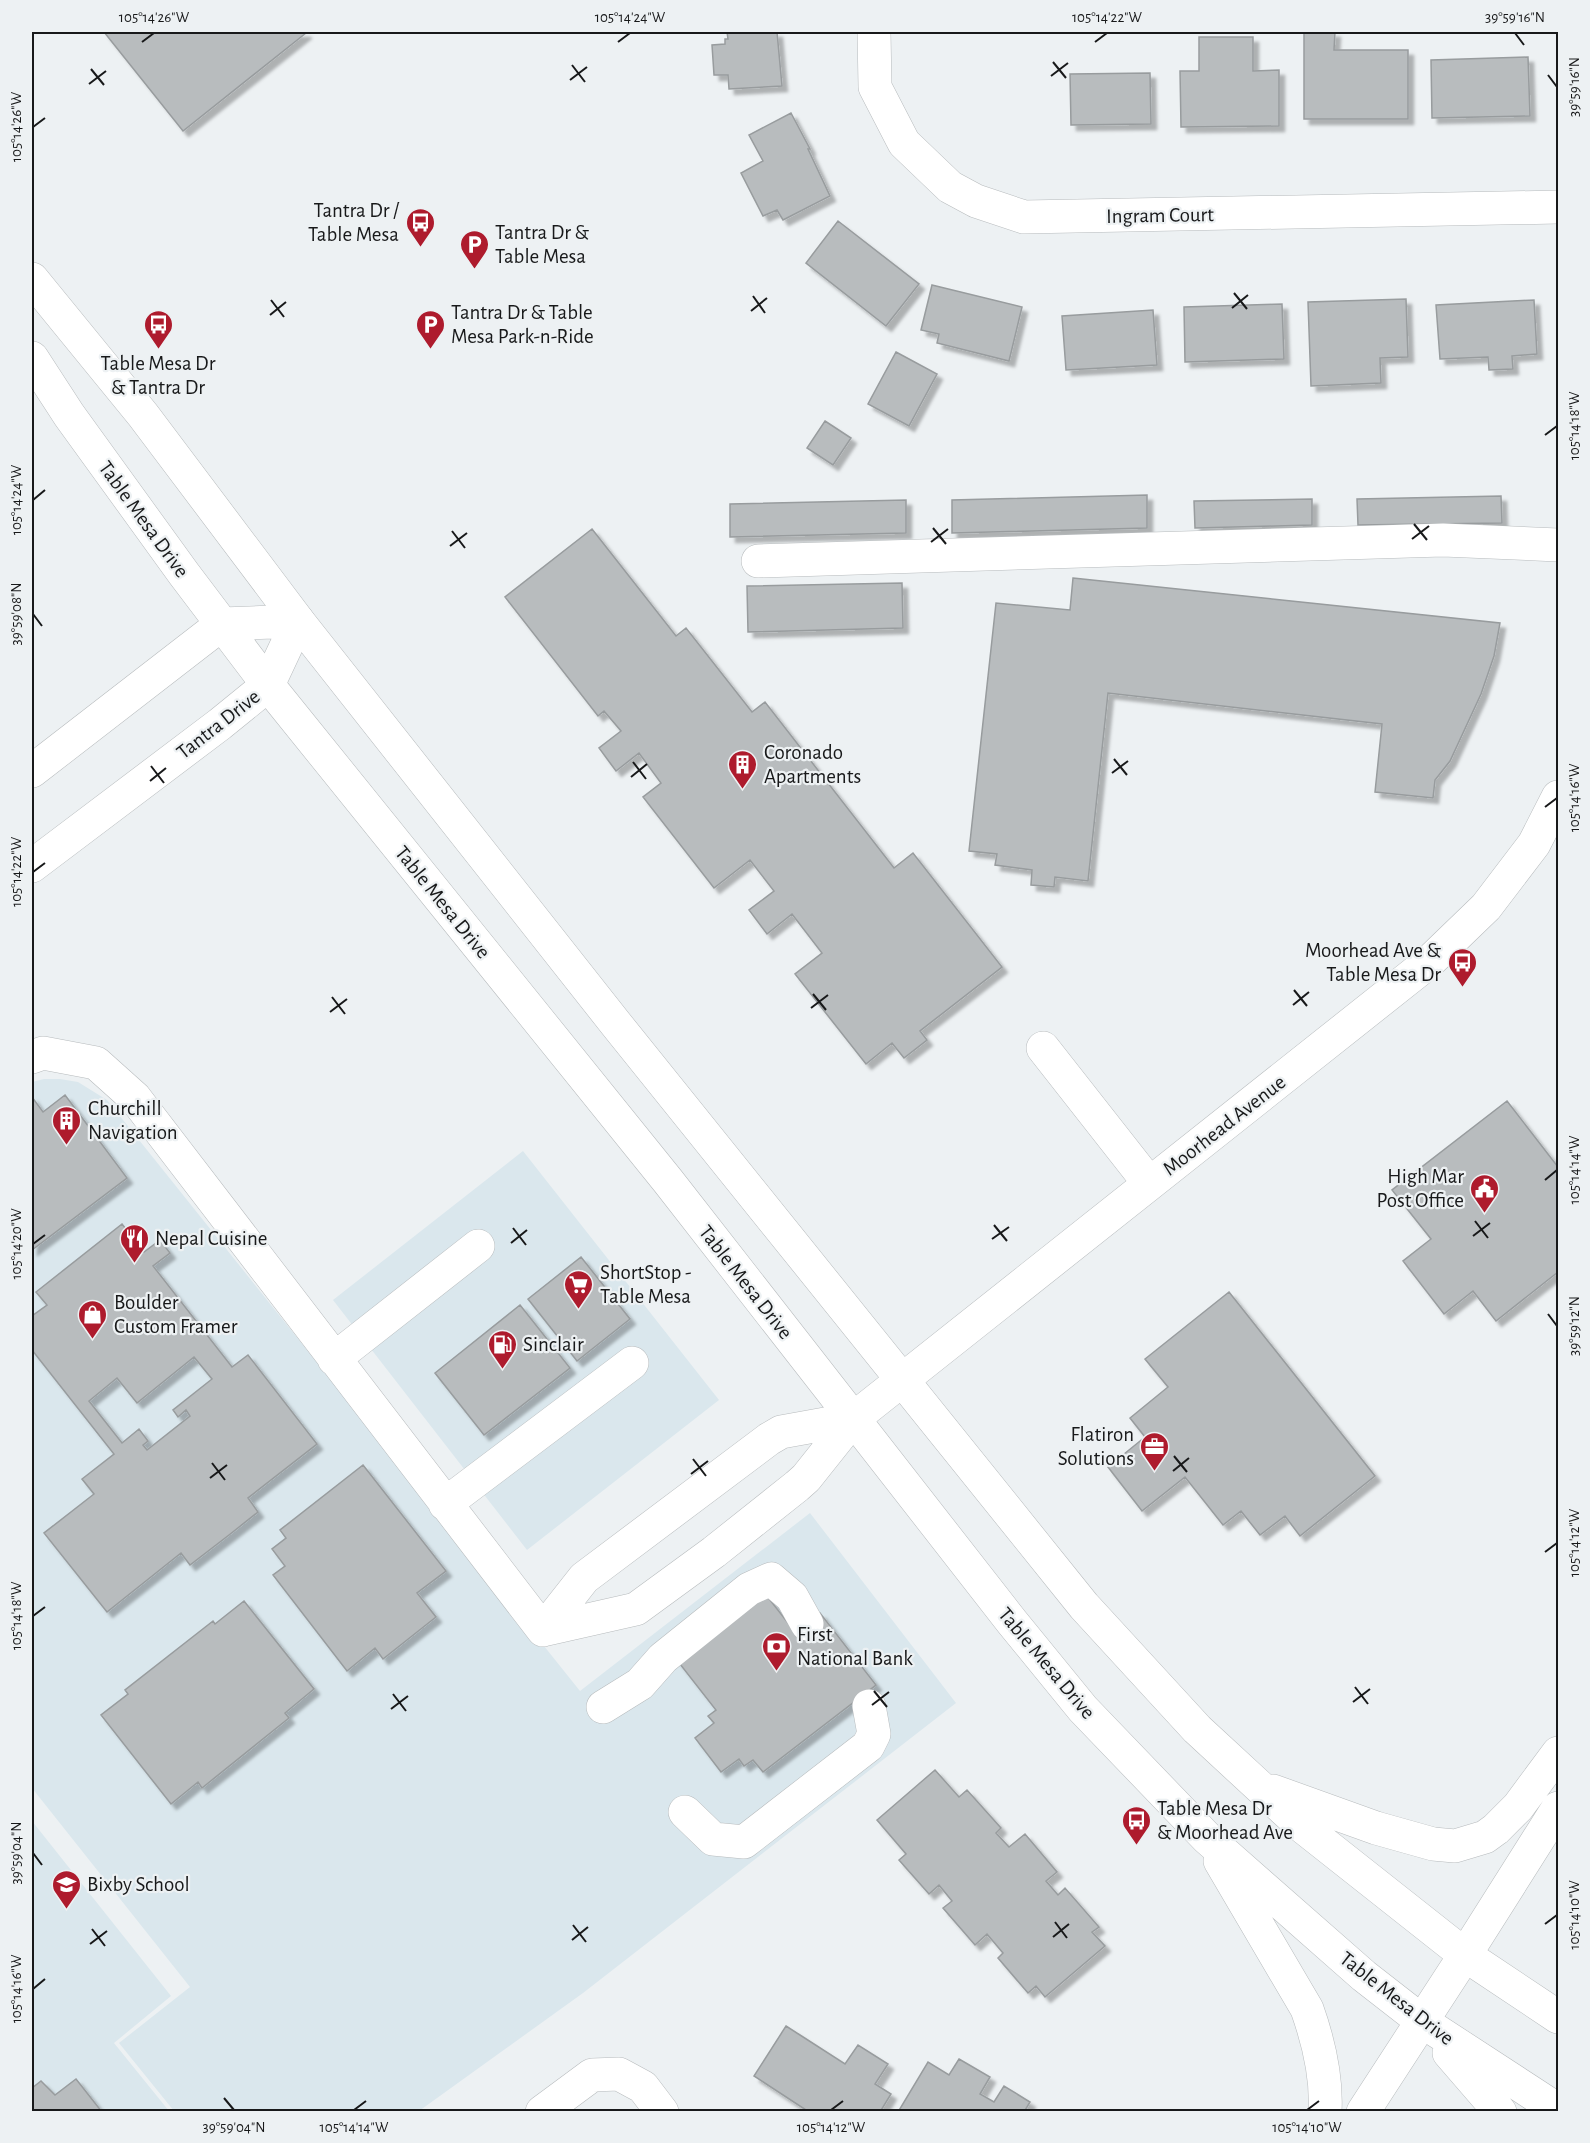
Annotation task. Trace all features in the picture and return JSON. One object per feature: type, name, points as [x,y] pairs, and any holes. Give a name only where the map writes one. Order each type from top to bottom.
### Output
[{"type":"main road","name":"Ingram Court","points":[[874,32],[876,87],[904,143],[950,187],[976,201],[1024,217],[1558,207]]},
{"type":"main road","points":[[32,279],[143,415],[298,621],[616,1024],[1084,1606],[1197,1729],[1303,1827],[1465,1955],[1558,2016]]},
{"type":"main road","name":"Table Mesa Drive","points":[[32,358],[69,415],[268,685],[668,1181],[1012,1623],[1083,1709],[1207,1838],[1364,1976],[1423,2022],[1558,2110]]},
{"type":"main road","points":[[758,561],[1443,540],[1558,545]]},
{"type":"main road","points":[[32,771],[222,624],[298,621]]},
{"type":"main road","name":"Tantra Drive","points":[[32,866],[268,685],[298,621]]},
{"type":"main road","name":"Moorhead Avenue","points":[[853,1419],[1429,962],[1486,907],[1534,844],[1558,797]]},
{"type":"main road","points":[[1043,1048],[1149,1183]]},
{"type":"main road","points":[[32,1056],[43,1053],[96,1063],[135,1098],[543,1630]]},
{"type":"main road","points":[[334,1359],[478,1246]]},
{"type":"main road","points":[[445,1504],[632,1363]]},
{"type":"main road","points":[[543,1630],[584,1578],[769,1439],[781,1432],[853,1419]]},
{"type":"main road","points":[[543,1630],[636,1609],[714,1552],[806,1478],[853,1419]]},
{"type":"main road","points":[[603,1707],[640,1684],[663,1658],[749,1589],[771,1579],[792,1597],[807,1624]]},
{"type":"main road","points":[[686,1812],[713,1839],[744,1842],[868,1746],[874,1734],[869,1706]]},
{"type":"main road","points":[[1259,1786],[1376,1828],[1433,1844],[1455,1846],[1485,1837],[1496,1829],[1518,1807],[1558,1753]]},
{"type":"main road","points":[[1363,2112],[1423,2022],[1558,1808]]},
{"type":"main road","points":[[1207,1838],[1307,2009],[1321,2063],[1325,2112]]},
{"type":"main road","points":[[1423,2022],[1500,2112]]},
{"type":"main road","points":[[542,2112],[592,2075],[619,2074],[644,2086],[662,2112]]},
{"type":"shaded area","points":[[44,1079],[78,1082],[107,1100],[580,1691],[810,1513],[956,1703],[583,1993],[419,2111],[174,2111],[119,2043],[190,1987],[32,1788],[32,1082]]},
{"type":"shaded area","points":[[523,1151],[719,1400],[527,1550],[333,1300]]},
{"type":"shaded area","name":"Bixby School","points":[[32,1821],[171,1996],[114,2043],[169,2111],[32,2111]]},
{"type":"building","points":[[104,32],[305,32],[306,33],[183,131]]},
{"type":"building","points":[[727,32],[777,32],[782,86],[729,89],[728,75],[714,75],[712,45],[725,44],[725,39],[728,39]]},
{"type":"building","points":[[1304,32],[1335,32],[1334,50],[1408,50],[1408,119],[1304,119]]},
{"type":"building","points":[[1199,37],[1253,37],[1253,71],[1279,70],[1279,126],[1181,127],[1180,71],[1199,71]]},
{"type":"building","points":[[1528,57],[1530,116],[1432,118],[1431,60]]},
{"type":"building","points":[[1150,73],[1151,124],[1071,125],[1070,74]]},
{"type":"building","points":[[791,113],[810,149],[808,149],[830,196],[783,220],[777,210],[763,216],[741,173],[763,161],[749,135]]},
{"type":"building","points":[[838,221],[919,284],[886,326],[806,263]]},
{"type":"building","points":[[932,285],[1022,307],[1009,361],[937,343],[939,334],[921,330]]},
{"type":"building","points":[[1406,299],[1408,357],[1380,358],[1381,383],[1311,386],[1308,302]]},
{"type":"building","points":[[1534,300],[1537,354],[1512,356],[1513,369],[1489,370],[1488,357],[1440,359],[1436,305]]},
{"type":"building","points":[[1282,304],[1284,359],[1185,362],[1184,307]]},
{"type":"building","points":[[1153,310],[1157,365],[1066,370],[1062,316]]},
{"type":"building","points":[[896,352],[937,374],[909,426],[868,404]]},
{"type":"building","points":[[825,421],[851,438],[833,465],[807,448]]},
{"type":"building","points":[[1147,495],[1147,528],[952,533],[952,500]]},
{"type":"building","points":[[1501,496],[1502,523],[1358,525],[1357,499]]},
{"type":"building","points":[[1312,499],[1312,525],[1195,528],[1194,501]]},
{"type":"building","points":[[906,500],[906,533],[730,537],[730,504]]},
{"type":"building","name":"Coronado Apartments","points":[[592,529],[676,636],[686,628],[752,712],[765,702],[894,868],[913,853],[1002,967],[920,1031],[927,1040],[904,1058],[892,1043],[866,1064],[795,974],[822,953],[792,914],[767,934],[749,910],[774,891],[750,860],[714,888],[643,797],[661,783],[639,753],[616,771],[599,748],[621,731],[604,711],[598,716],[505,597]]},
{"type":"building","points":[[1073,578],[1500,623],[1494,656],[1481,694],[1450,761],[1435,780],[1433,798],[1375,792],[1382,724],[1108,693],[1088,881],[1055,877],[1054,887],[1031,885],[1032,870],[995,865],[997,854],[969,851],[996,603],[1070,610]]},
{"type":"building","points":[[902,583],[903,628],[748,632],[747,586]]},
{"type":"building","name":"Churchill Navigation","points":[[65,1095],[127,1178],[32,1250],[32,1097],[43,1112]]},
{"type":"building","name":"High Mar Post Office","points":[[1507,1101],[1558,1167],[1558,1272],[1496,1321],[1473,1291],[1444,1314],[1403,1261],[1431,1239],[1392,1190]]},
{"type":"building","points":[[122,1224],[144,1252],[160,1240],[170,1253],[153,1266],[232,1367],[248,1355],[317,1444],[248,1498],[258,1512],[190,1565],[181,1553],[107,1612],[44,1533],[94,1494],[82,1479],[114,1454],[32,1350],[32,1316],[47,1305],[36,1292]],"holes":[[[194,1357],[212,1379],[173,1410],[178,1417],[186,1410],[190,1416],[147,1450],[143,1445],[148,1441],[139,1429],[122,1443],[89,1401],[117,1378],[137,1403]]]},
{"type":"building","name":"ShortStop - Table Mesa","points":[[581,1257],[630,1319],[577,1361],[528,1299]]},
{"type":"building","points":[[1229,1292],[1375,1476],[1300,1536],[1285,1516],[1260,1535],[1241,1511],[1223,1525],[1185,1477],[1142,1511],[1108,1467],[1145,1437],[1130,1418],[1168,1387],[1145,1359]]},
{"type":"building","name":"Sinclair","points":[[520,1305],[570,1368],[484,1435],[435,1373]]},
{"type":"building","points":[[363,1465],[446,1571],[417,1593],[436,1617],[383,1659],[375,1648],[347,1671],[273,1575],[285,1566],[272,1549],[286,1538],[280,1530]]},
{"type":"building","name":"First National Bank","points":[[763,1591],[795,1632],[820,1613],[876,1685],[763,1772],[753,1760],[744,1766],[739,1759],[721,1772],[695,1738],[714,1723],[708,1716],[716,1710],[676,1659]]},
{"type":"building","points":[[244,1601],[314,1689],[285,1713],[289,1718],[202,1788],[198,1782],[171,1804],[101,1715],[128,1694],[125,1690],[213,1621],[215,1624]]},
{"type":"building","points":[[935,1770],[959,1797],[967,1790],[1001,1828],[996,1833],[1009,1847],[1025,1834],[1057,1872],[1046,1881],[1058,1895],[1065,1888],[1099,1927],[1092,1932],[1105,1946],[1045,1997],[1036,1986],[1028,1993],[998,1958],[1003,1953],[987,1934],[975,1945],[943,1908],[952,1901],[939,1885],[929,1894],[899,1860],[906,1854],[877,1820]]},
{"type":"building","points":[[786,2026],[845,2064],[858,2045],[888,2064],[875,2084],[891,2094],[880,2112],[809,2112],[754,2076]]},
{"type":"building","points":[[959,2059],[990,2077],[980,2094],[994,2102],[1004,2086],[1030,2102],[1024,2112],[898,2112],[928,2062],[949,2075]]},
{"type":"building","points":[[76,2079],[102,2112],[32,2112],[32,2088],[41,2081],[55,2095]]},
{"type":"place","name":"Tantra Dr / Table Mesa","points":[[420,248]]},
{"type":"place","name":"Tantra Dr & Table Mesa","points":[[474,270]]},
{"type":"place","name":"Table Mesa Dr & Tantra Dr","points":[[158,350]]},
{"type":"place","name":"Tantra Dr & Table Mesa Park-n-Ride","points":[[430,350]]},
{"type":"place","name":"Coronado Apartments","points":[[743,790]]},
{"type":"place","name":"Moorhead Ave & Table Mesa Dr","points":[[1462,988]]},
{"type":"place","name":"Churchill Navigation","points":[[67,1146]]},
{"type":"place","name":"High Mar Post Office","points":[[1485,1214]]},
{"type":"place","name":"Nepal Cuisine","points":[[134,1264]]},
{"type":"place","name":"ShortStop - Table Mesa","points":[[579,1310]]},
{"type":"place","name":"Boulder Custom Framer","points":[[93,1340]]},
{"type":"place","name":"Sinclair","points":[[502,1370]]},
{"type":"place","name":"Flatiron Solutions","points":[[1155,1472]]},
{"type":"place","name":"First National Bank","points":[[776,1672]]},
{"type":"place","name":"Table Mesa Dr & Moorhead Ave","points":[[1136,1846]]},
{"type":"place","name":"Bixby School","points":[[66,1910]]}]
